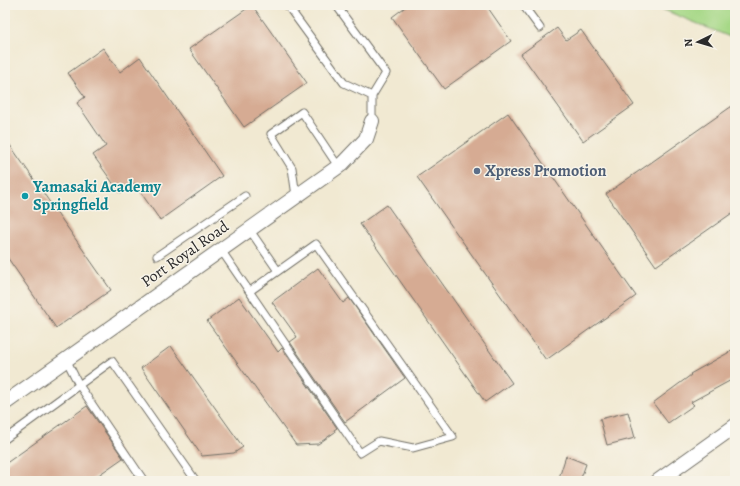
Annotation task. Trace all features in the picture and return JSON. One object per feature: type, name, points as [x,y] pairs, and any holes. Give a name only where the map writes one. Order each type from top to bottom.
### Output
[{"type":"street","name":"Port Royal Road","points":[[5,403],[338,166],[366,139],[372,121]]},
{"type":"street","points":[[658,481],[735,426]]},
{"type":"lane","points":[[287,5],[344,84],[372,96]]},
{"type":"lane","points":[[336,5],[386,73],[372,96],[372,121]]},
{"type":"lane","points":[[523,5],[540,28]]},
{"type":"lane","points":[[296,196],[292,168],[271,134],[302,112],[338,166]]},
{"type":"lane","points":[[157,256],[245,196]]},
{"type":"lane","points":[[249,229],[278,271]]},
{"type":"lane","points":[[221,250],[360,452],[379,442],[413,448],[453,437],[316,244],[250,291]]},
{"type":"lane","points":[[66,359],[79,385],[145,481]]},
{"type":"lane","points":[[5,439],[112,361],[196,481]]},
{"type":"green space","points":[[629,5],[735,5],[735,39],[664,10]]},
{"type":"building","points":[[252,5],[307,83],[244,127],[189,49]]},
{"type":"building","points":[[408,5],[486,5],[511,41],[444,89],[392,17]]},
{"type":"building","points":[[557,28],[566,40],[581,30],[634,105],[583,141],[521,54]]},
{"type":"building","points":[[103,48],[120,72],[140,57],[222,176],[160,220],[134,183],[120,193],[93,155],[106,146],[77,103],[85,97],[68,73]]},
{"type":"building","points":[[735,104],[735,211],[656,266],[606,194]]},
{"type":"building","points":[[508,113],[636,296],[546,360],[417,177]]},
{"type":"building","name":"Yamasaki Academy Springfield","points":[[5,138],[111,290],[56,328],[5,254]]},
{"type":"building","points":[[387,205],[512,383],[485,402],[360,224]]},
{"type":"building","points":[[318,268],[343,303],[349,298],[405,378],[345,422],[290,342],[297,337],[272,302]]},
{"type":"building","points":[[239,297],[278,352],[282,348],[337,428],[334,430],[335,432],[318,444],[296,445],[207,321]]},
{"type":"building","points":[[171,346],[243,447],[234,453],[202,456],[141,368]]},
{"type":"building","points":[[735,349],[735,378],[691,402],[694,405],[668,423],[653,403],[691,375],[690,374]]},
{"type":"building","points":[[87,406],[123,458],[90,481],[5,481],[5,464]]},
{"type":"building","points":[[628,412],[635,438],[607,445],[600,419]]},
{"type":"building","points":[[566,456],[586,464],[580,481],[558,481]]},
{"type":"place","name":"Xpress Promotion","points":[[477,171]]},
{"type":"place","name":"Yamasaki Academy Springfield","points":[[25,196]]}]
